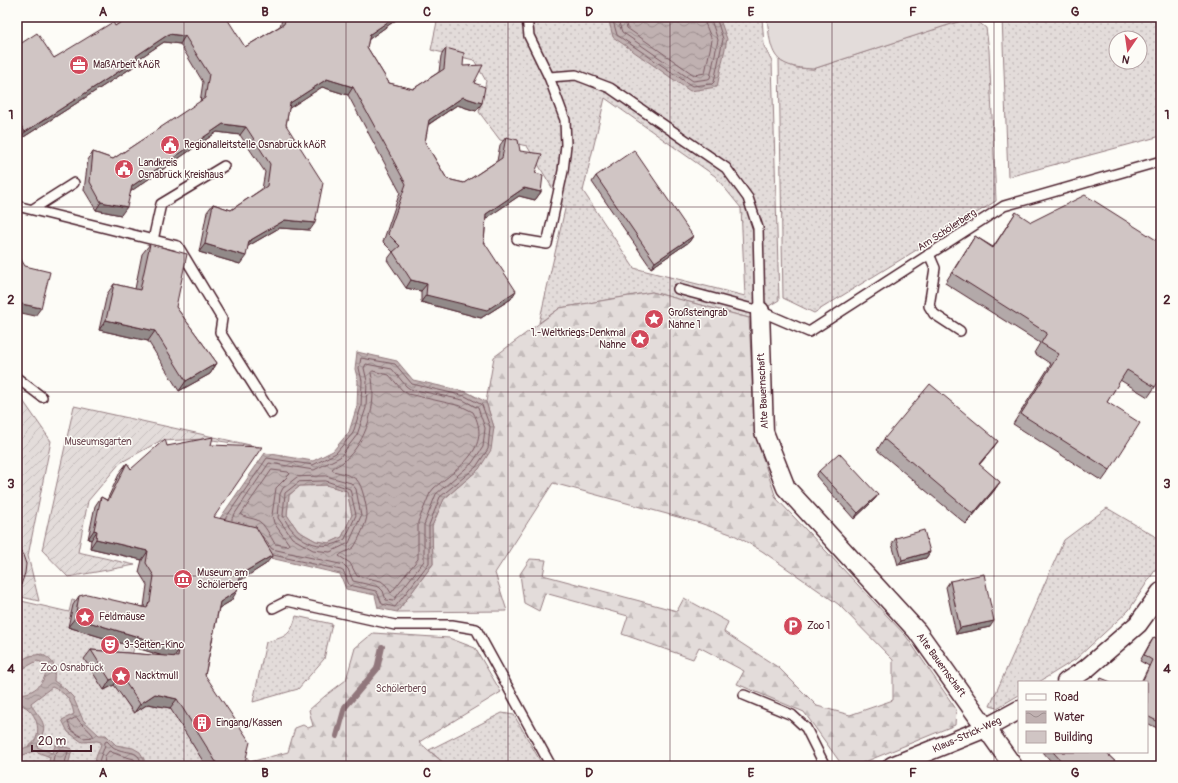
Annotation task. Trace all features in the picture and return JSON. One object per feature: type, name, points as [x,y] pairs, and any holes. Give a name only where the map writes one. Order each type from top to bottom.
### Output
[{"type":"street","name":"Alte Bauernschaft","points":[[760,311],[764,432],[786,488],[917,632],[1013,766]]},
{"type":"street","points":[[1068,681],[1086,669],[1138,624],[1161,592]]},
{"type":"street","name":"Klaus-Strick-Weg","points":[[892,766],[986,728],[1018,711]]},
{"type":"lane","points":[[517,239],[547,244],[563,172],[566,145],[565,120],[549,77],[529,36],[527,17]]},
{"type":"lane","name":"Alte Bauernschaft","points":[[549,77],[576,75],[610,88],[726,168],[748,198],[758,228],[760,311]]},
{"type":"lane","name":"Am Schölerberg","points":[[760,311],[809,332],[1004,206],[1161,161]]},
{"type":"lane","points":[[153,240],[161,204],[224,166]]},
{"type":"lane","points":[[33,209],[74,183]]},
{"type":"lane","points":[[17,206],[178,246],[222,319],[220,332],[271,413]]},
{"type":"lane","points":[[929,254],[935,268],[929,306],[934,314],[960,331]]},
{"type":"lane","points":[[678,289],[760,311]]},
{"type":"lane","points":[[17,378],[42,397]]},
{"type":"lane","points":[[273,608],[287,601],[395,625],[452,625],[476,629],[551,766]]},
{"type":"lane","points":[[744,695],[792,715],[806,728],[825,766]]},
{"type":"green space","points":[[438,17],[762,17],[764,46],[772,62],[779,300],[749,318],[652,292],[560,308],[539,323],[565,209],[527,146],[500,140],[479,112],[486,81],[474,60],[431,50]],"holes":[[[605,98],[715,176],[741,208],[745,296],[634,268],[583,191]]]},
{"type":"green space","points":[[767,17],[973,17],[813,69],[799,68],[789,65],[781,61],[776,56],[770,40]]},
{"type":"green space","points":[[972,17],[986,28],[989,50],[996,201],[814,313],[783,298],[779,60],[796,68],[813,69]]},
{"type":"green space","points":[[1002,17],[1161,17],[1161,136],[1008,177]]},
{"type":"green space","points":[[652,292],[749,318],[755,434],[776,498],[906,636],[956,709],[955,725],[855,766],[842,765],[804,712],[737,684],[744,671],[699,647],[693,659],[622,634],[628,616],[545,593],[539,611],[524,603],[520,574],[530,559],[546,560],[543,575],[677,611],[684,598],[728,622],[724,632],[779,668],[817,706],[850,715],[893,700],[893,660],[838,604],[762,551],[736,536],[700,523],[553,483],[495,573],[507,611],[397,612],[433,564],[432,526],[444,499],[479,469],[494,427],[486,402],[494,357],[560,308]]},
{"type":"green space","name":"Museumsgarten","points":[[17,392],[51,441],[28,556],[39,601],[17,596]]},
{"type":"green space","name":"Museumsgarten","points":[[74,406],[259,447],[206,439],[160,441],[120,463],[88,501],[78,552],[135,565],[68,577],[42,550]]},
{"type":"green space","points":[[326,485],[347,491],[352,515],[342,537],[329,543],[316,541],[298,531],[287,515],[289,495],[300,486]]},
{"type":"green space","points":[[1107,508],[1161,540],[1161,561],[1129,610],[1076,659],[1041,681],[1018,681],[1018,696],[997,708],[990,706],[1064,540]]},
{"type":"green space","name":"Zoo Osnabrück","points":[[17,600],[69,612],[72,600],[141,615],[123,697],[133,713],[150,702],[171,708],[230,766],[17,766]]},
{"type":"green space","points":[[296,616],[332,624],[324,659],[298,689],[253,702],[266,642],[286,635],[292,628]]},
{"type":"green space","name":"Schölerberg","points":[[373,633],[449,638],[475,648],[501,692],[419,742],[447,766],[240,766],[243,751],[250,762],[288,752],[295,728],[303,725],[308,728],[313,726],[309,710],[346,680],[355,648]]},
{"type":"green space","points":[[502,713],[514,715],[543,766],[447,766],[429,750]]},
{"type":"water","points":[[608,17],[719,17],[727,39],[717,87],[690,91],[613,37]]},
{"type":"water","points":[[357,352],[397,361],[413,380],[467,392],[486,402],[494,427],[491,450],[479,469],[444,499],[432,526],[433,564],[397,612],[378,608],[375,595],[346,589],[340,574],[266,557],[207,537],[265,453],[313,461],[333,451],[349,432],[357,406],[358,381],[355,369]],"holes":[[[326,485],[347,491],[352,515],[342,537],[329,543],[316,541],[298,531],[287,515],[289,495],[300,486]]]},
{"type":"water","points":[[42,654],[54,665],[54,681],[73,697],[83,720],[99,735],[106,735],[116,745],[133,748],[140,752],[144,759],[144,766],[96,766],[96,757],[101,742],[82,742],[68,732],[62,720],[74,714],[71,704],[64,694],[52,687],[31,703],[42,721],[44,728],[37,747],[52,753],[56,744],[72,749],[68,766],[48,766],[50,757],[35,751],[17,757],[17,750],[28,747],[34,741],[37,736],[38,729],[34,716],[29,710],[24,706],[17,704],[17,693],[27,693],[36,688],[43,680],[46,670],[41,662],[37,661],[17,672],[17,663],[29,656]]},
{"type":"building","name":"Landkreis Osnabrück Kreishaus","points":[[129,17],[226,17],[245,47],[284,24],[286,17],[395,17],[370,34],[367,47],[389,83],[413,89],[444,69],[446,48],[464,53],[463,66],[483,65],[474,83],[485,87],[482,103],[463,97],[429,120],[425,142],[447,179],[464,183],[502,158],[506,137],[518,140],[520,151],[542,154],[535,173],[543,175],[541,192],[524,188],[486,214],[484,242],[516,291],[487,310],[426,295],[427,284],[411,280],[393,252],[400,246],[388,234],[406,184],[353,87],[327,79],[290,103],[286,125],[323,183],[315,223],[285,220],[249,241],[246,256],[205,244],[213,204],[231,210],[267,186],[270,164],[246,127],[223,124],[132,186],[127,207],[101,202],[90,182],[93,152],[113,159],[205,98],[209,74],[185,36],[169,34],[136,56],[138,59],[25,132],[17,119],[17,46],[37,33],[54,58],[113,22],[115,26]]},
{"type":"building","points":[[634,150],[693,236],[655,262],[596,176]]},
{"type":"building","points":[[1085,195],[1161,243],[1161,378],[1155,387],[1127,370],[1107,402],[1140,423],[1110,470],[1021,414],[1059,354],[1041,343],[1047,333],[952,273],[975,236],[993,248],[1016,212],[1031,222]]},
{"type":"building","points":[[150,244],[187,254],[176,307],[217,363],[186,381],[155,331],[106,320],[114,284],[140,290]]},
{"type":"building","points":[[17,253],[25,266],[50,272],[41,308],[17,303]]},
{"type":"building","points":[[930,384],[998,441],[979,464],[1000,482],[973,514],[884,439]]},
{"type":"building","name":"Museum am Schölerberg","points":[[213,437],[211,445],[262,447],[214,517],[256,527],[273,555],[241,574],[237,591],[220,602],[205,675],[250,742],[244,766],[210,766],[216,762],[177,699],[155,694],[140,704],[121,676],[110,680],[91,650],[178,657],[179,649],[75,618],[79,596],[87,594],[147,608],[150,602],[154,576],[146,563],[148,551],[96,539],[97,531],[94,530],[101,497],[108,501],[127,463],[131,469],[165,439],[167,446]]},
{"type":"building","points":[[839,453],[878,495],[858,513],[819,471]]},
{"type":"building","points":[[924,530],[930,552],[902,560],[896,538]]},
{"type":"building","points":[[17,547],[23,555],[26,564],[21,585],[17,583]]},
{"type":"building","points":[[984,574],[994,621],[960,628],[950,581]]},
{"type":"building","points":[[1154,637],[1161,641],[1161,723],[1148,716],[1148,681],[1142,681],[1152,660],[1144,655]]},
{"type":"building","points":[[1101,678],[1108,681],[1100,681]]},
{"type":"building","points":[[1054,753],[1106,753],[1120,766],[1066,766]]},
{"type":"waterway","points":[[337,736],[345,707],[377,669],[382,647]]},
{"type":"place","name":"MaßArbeit kAöR","points":[[79,65]]},
{"type":"place","name":"Regionalleitstelle Osnabrück kAöR","points":[[170,145]]},
{"type":"place","name":"Landkreis Osnabrück Kreishaus","points":[[124,169]]},
{"type":"place","name":"Großsteingrab Nahne 1","points":[[654,319]]},
{"type":"place","name":"1.-Weltkriegs-Denkmal Nahne","points":[[640,339]]},
{"type":"place","name":"Museum am Schölerberg","points":[[183,579]]},
{"type":"place","name":"Feldmäuse","points":[[85,617]]},
{"type":"place","name":"Zoo 1","points":[[793,626]]},
{"type":"place","name":"3-Seiten-Kino","points":[[110,645]]},
{"type":"place","name":"Nacktmull","points":[[121,676]]},
{"type":"place","name":"Eingang/Kassen","points":[[202,723]]}]
